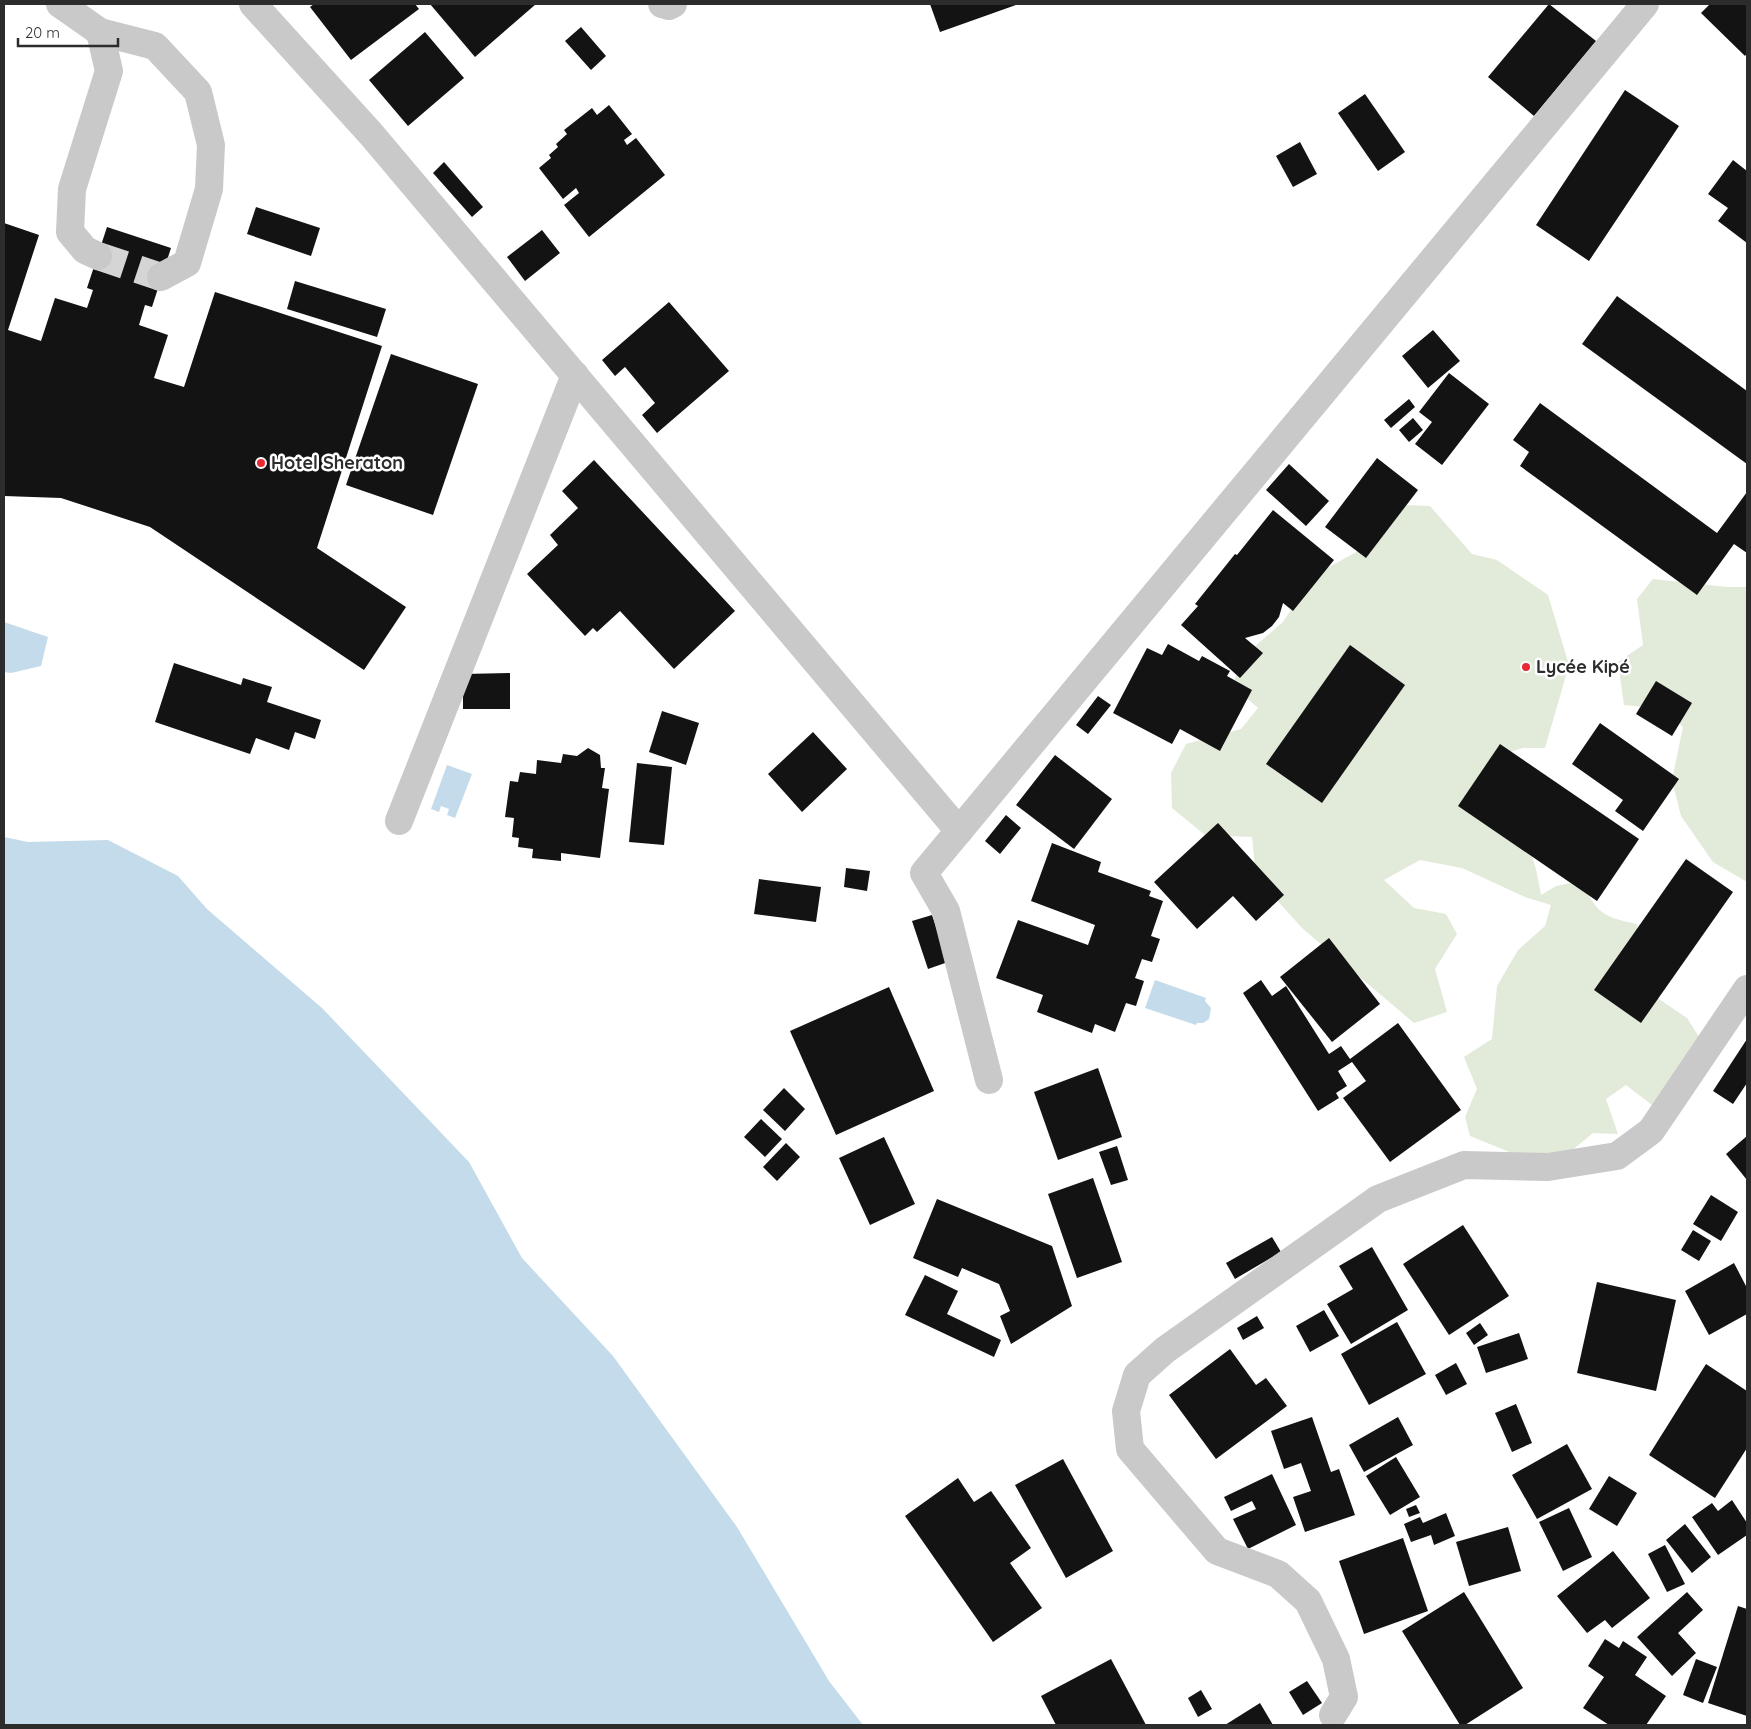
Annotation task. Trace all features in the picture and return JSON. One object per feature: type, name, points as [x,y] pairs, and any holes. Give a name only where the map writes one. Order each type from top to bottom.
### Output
[{"type":"street","points":[[60,4],[100,32],[155,46],[198,92],[211,145],[209,189],[188,263],[161,278]]},
{"type":"street","points":[[253,4],[371,134],[960,831]]},
{"type":"street","points":[[662,4],[669,6],[673,4]]},
{"type":"street","points":[[989,1080],[946,912],[924,873],[1645,4]]},
{"type":"street","points":[[98,256],[85,250],[70,232],[72,189],[109,71],[100,32]]},
{"type":"street","points":[[399,821],[575,375]]},
{"type":"street","points":[[1333,1714],[1344,1697],[1336,1659],[1308,1601],[1278,1574],[1217,1552],[1130,1449],[1126,1411],[1136,1375],[1165,1350],[1378,1199],[1464,1165],[1548,1166],[1617,1156],[1651,1131],[1747,989]]},
{"type":"green space","points":[[1405,505],[1430,506],[1472,554],[1497,560],[1548,595],[1569,665],[1545,748],[1523,748],[1500,755],[1536,869],[1541,895],[1556,886],[1580,881],[1596,907],[1601,911],[1615,918],[1637,924],[1640,949],[1656,997],[1687,1018],[1701,1040],[1668,1102],[1652,1105],[1626,1085],[1606,1099],[1618,1134],[1593,1133],[1565,1156],[1534,1162],[1470,1136],[1465,1117],[1477,1089],[1464,1057],[1492,1039],[1497,986],[1518,950],[1545,926],[1551,905],[1525,897],[1462,868],[1420,860],[1384,880],[1414,908],[1446,914],[1457,934],[1435,969],[1447,1012],[1414,1023],[1302,928],[1256,877],[1252,837],[1205,835],[1172,808],[1171,773],[1186,744],[1241,729],[1258,708],[1232,685],[1245,655],[1283,622],[1313,576],[1367,546]]},
{"type":"green space","points":[[1653,579],[1727,587],[1747,587],[1747,882],[1713,862],[1681,816],[1672,780],[1683,727],[1663,709],[1624,705],[1618,662],[1643,645],[1637,599]]},
{"type":"water","points":[[4,622],[48,637],[41,666],[11,673],[4,672]]},
{"type":"water","points":[[447,765],[472,774],[455,818],[447,815],[449,809],[441,806],[439,812],[431,809]]},
{"type":"water","points":[[4,837],[28,842],[108,840],[178,876],[207,909],[322,1008],[469,1162],[522,1258],[613,1356],[737,1527],[829,1681],[863,1725],[4,1725]]},
{"type":"water","points":[[1155,980],[1206,998],[1205,1001],[1211,1008],[1209,1019],[1196,1025],[1145,1008]]},
{"type":"building","points":[[314,4],[415,4],[419,9],[351,60],[310,7]]},
{"type":"building","points":[[430,4],[536,4],[475,57]]},
{"type":"building","points":[[930,4],[1019,4],[940,32]]},
{"type":"building","points":[[1549,4],[1596,41],[1534,116],[1488,77]]},
{"type":"building","points":[[1710,4],[1747,4],[1747,53],[1745,56],[1701,13]]},
{"type":"building","points":[[581,27],[606,56],[591,70],[565,41]]},
{"type":"building","points":[[425,32],[464,78],[408,126],[369,80]]},
{"type":"building","points":[[1625,90],[1679,126],[1589,261],[1536,225]]},
{"type":"building","points":[[1365,94],[1405,152],[1378,171],[1338,113]]},
{"type":"building","points":[[609,105],[632,134],[624,140],[627,145],[636,138],[665,175],[589,237],[564,205],[579,193],[576,188],[563,199],[539,168],[551,158],[549,155],[558,147],[556,144],[567,134],[564,130],[592,108],[597,115]]},
{"type":"building","points":[[1300,142],[1317,174],[1293,187],[1276,156]]},
{"type":"building","points":[[1733,160],[1747,171],[1747,243],[1718,221],[1728,208],[1708,194]]},
{"type":"building","points":[[444,162],[483,207],[472,217],[433,173]]},
{"type":"building","points":[[256,207],[320,228],[311,256],[247,234]]},
{"type":"building","points":[[4,223],[39,235],[8,330],[41,341],[55,298],[87,308],[93,290],[87,288],[107,227],[171,248],[152,307],[145,305],[139,325],[168,335],[154,378],[184,387],[215,292],[382,346],[317,548],[406,607],[364,670],[150,527],[61,498],[4,496]]},
{"type":"building","points":[[542,230],[560,253],[525,281],[507,257]]},
{"type":"building","points":[[295,281],[386,309],[377,337],[287,309]]},
{"type":"building","points":[[1617,296],[1747,391],[1747,464],[1582,344]]},
{"type":"building","points":[[669,302],[729,371],[657,433],[642,415],[655,403],[625,367],[615,376],[602,360]]},
{"type":"building","points":[[1433,330],[1460,361],[1428,388],[1402,356]]},
{"type":"building","points":[[391,354],[478,384],[433,515],[346,485]]},
{"type":"building","points":[[1449,373],[1489,404],[1442,465],[1415,444],[1432,422],[1419,412]]},
{"type":"building","points":[[1409,399],[1415,407],[1391,428],[1384,420]]},
{"type":"building","points":[[1540,403],[1717,533],[1747,492],[1747,553],[1734,544],[1697,595],[1520,466],[1529,452],[1513,440]]},
{"type":"building","points":[[1413,418],[1423,430],[1409,442],[1399,430]]},
{"type":"building","points":[[1377,458],[1418,490],[1366,558],[1325,527]]},
{"type":"building","points":[[594,460],[735,611],[674,669],[620,611],[597,632],[593,628],[585,636],[527,574],[558,545],[550,535],[578,508],[562,491]]},
{"type":"building","points":[[1289,464],[1329,501],[1306,526],[1266,490]]},
{"type":"building","points":[[1273,510],[1334,560],[1293,611],[1283,603],[1279,617],[1272,626],[1263,633],[1245,638],[1263,653],[1240,678],[1181,625],[1198,606],[1195,604],[1235,554],[1237,555]]},
{"type":"building","points":[[1168,644],[1199,661],[1202,656],[1230,671],[1227,676],[1252,690],[1220,751],[1180,729],[1172,744],[1113,713],[1147,648],[1162,655]]},
{"type":"building","points":[[1350,645],[1405,685],[1322,803],[1266,764]]},
{"type":"building","points":[[174,663],[241,685],[243,678],[272,687],[267,702],[321,720],[315,739],[295,732],[289,750],[256,738],[250,754],[155,722]]},
{"type":"building","points":[[510,673],[510,709],[463,709],[463,674]]},
{"type":"building","points":[[1656,681],[1692,703],[1672,736],[1636,714]]},
{"type":"building","points":[[1098,696],[1111,705],[1088,734],[1076,725]]},
{"type":"building","points":[[662,711],[699,723],[686,765],[649,752]]},
{"type":"building","points":[[1600,723],[1679,779],[1643,831],[1615,811],[1623,800],[1572,764]]},
{"type":"building","points":[[813,732],[847,769],[802,812],[768,774]]},
{"type":"building","points":[[1500,744],[1639,839],[1597,901],[1458,806]]},
{"type":"building","points":[[588,748],[600,755],[601,768],[605,768],[602,788],[609,789],[600,858],[561,853],[561,861],[532,858],[533,849],[518,847],[519,838],[512,837],[514,818],[505,817],[510,781],[518,782],[520,772],[536,774],[537,760],[561,763],[563,754],[577,756]]},
{"type":"building","points":[[1055,755],[1112,799],[1074,849],[1016,805]]},
{"type":"building","points":[[637,763],[672,767],[664,845],[629,842]]},
{"type":"building","points":[[1006,815],[1021,828],[1000,854],[985,841]]},
{"type":"building","points":[[1218,823],[1284,895],[1256,921],[1233,896],[1197,929],[1154,882]]},
{"type":"building","points":[[1052,843],[1101,862],[1098,872],[1151,891],[1149,896],[1163,901],[1151,936],[1160,939],[1152,962],[1142,959],[1135,978],[1144,981],[1136,1006],[1126,1003],[1115,1032],[1095,1024],[1092,1033],[1037,1012],[1043,995],[996,978],[1018,920],[1088,945],[1095,925],[1031,901]]},
{"type":"building","points":[[1686,859],[1733,892],[1641,1023],[1594,990]]},
{"type":"building","points":[[846,868],[870,871],[867,891],[844,887]]},
{"type":"building","points":[[759,879],[821,887],[816,922],[754,914]]},
{"type":"building","points":[[932,915],[948,962],[928,969],[912,921]]},
{"type":"building","points":[[1329,938],[1380,1004],[1332,1042],[1280,977]]},
{"type":"building","points":[[1261,980],[1272,996],[1286,986],[1329,1054],[1341,1046],[1350,1059],[1398,1023],[1461,1110],[1390,1162],[1343,1098],[1366,1081],[1352,1062],[1338,1071],[1347,1086],[1336,1093],[1339,1098],[1318,1111],[1243,993]]},
{"type":"building","points":[[889,987],[934,1091],[836,1135],[790,1031]]},
{"type":"building","points":[[1747,1039],[1747,1083],[1733,1104],[1713,1091]]},
{"type":"building","points":[[1098,1068],[1122,1137],[1058,1160],[1034,1092]]},
{"type":"building","points":[[784,1088],[805,1109],[785,1131],[763,1110]]},
{"type":"building","points":[[761,1119],[782,1139],[765,1157],[744,1137]]},
{"type":"building","points":[[1747,1136],[1747,1180],[1726,1154]]},
{"type":"building","points":[[884,1137],[915,1204],[870,1225],[839,1158]]},
{"type":"building","points":[[786,1143],[800,1157],[777,1181],[763,1167]]},
{"type":"building","points":[[1117,1146],[1128,1180],[1111,1185],[1099,1152]]},
{"type":"building","points":[[1093,1178],[1122,1262],[1077,1278],[1048,1194]]},
{"type":"building","points":[[1711,1195],[1738,1212],[1721,1241],[1693,1224]]},
{"type":"building","points":[[937,1199],[1052,1246],[1072,1306],[1011,1344],[1000,1316],[1010,1311],[999,1284],[962,1268],[958,1277],[913,1258]]},
{"type":"building","points":[[1463,1225],[1509,1296],[1449,1335],[1403,1264]]},
{"type":"building","points":[[1693,1230],[1711,1241],[1699,1261],[1681,1250]]},
{"type":"building","points":[[1272,1237],[1281,1252],[1235,1279],[1226,1263]]},
{"type":"building","points":[[1372,1247],[1408,1310],[1351,1344],[1327,1304],[1353,1289],[1339,1266]]},
{"type":"building","points":[[1734,1263],[1747,1288],[1747,1314],[1709,1335],[1685,1291]]},
{"type":"building","points":[[925,1275],[958,1291],[947,1314],[1001,1340],[994,1357],[905,1315]]},
{"type":"building","points":[[1597,1282],[1676,1300],[1656,1391],[1577,1373]]},
{"type":"building","points":[[1324,1310],[1339,1336],[1310,1352],[1296,1326]]},
{"type":"building","points":[[1257,1316],[1264,1328],[1243,1340],[1237,1328]]},
{"type":"building","points":[[1397,1322],[1426,1374],[1369,1405],[1341,1354]]},
{"type":"building","points":[[1480,1323],[1488,1335],[1474,1345],[1466,1333]]},
{"type":"building","points":[[1519,1333],[1528,1359],[1486,1373],[1477,1347]]},
{"type":"building","points":[[1230,1349],[1256,1385],[1266,1378],[1287,1406],[1216,1459],[1169,1395]]},
{"type":"building","points":[[1456,1363],[1467,1384],[1446,1395],[1435,1375]]},
{"type":"building","points":[[1706,1364],[1747,1391],[1747,1448],[1715,1498],[1649,1455]]},
{"type":"building","points":[[1516,1404],[1532,1443],[1512,1452],[1495,1413]]},
{"type":"building","points":[[1312,1417],[1331,1472],[1339,1469],[1355,1515],[1305,1532],[1293,1497],[1311,1491],[1301,1463],[1284,1469],[1271,1431]]},
{"type":"building","points":[[1398,1417],[1413,1445],[1364,1472],[1349,1445]]},
{"type":"building","points":[[1567,1444],[1592,1489],[1537,1519],[1512,1475]]},
{"type":"building","points":[[1396,1457],[1420,1497],[1390,1515],[1366,1476]]},
{"type":"building","points":[[1063,1459],[1113,1551],[1066,1578],[1015,1485]]},
{"type":"building","points":[[1272,1474],[1296,1525],[1248,1549],[1233,1519],[1256,1509],[1252,1501],[1231,1511],[1224,1497]]},
{"type":"building","points":[[1609,1476],[1637,1493],[1617,1526],[1589,1509]]},
{"type":"building","points":[[958,1478],[974,1502],[991,1491],[1031,1548],[1010,1563],[1042,1608],[993,1642],[905,1516]]},
{"type":"building","points":[[1732,1500],[1747,1523],[1747,1535],[1718,1555],[1692,1517],[1712,1503],[1718,1511]]},
{"type":"building","points":[[1416,1505],[1420,1513],[1409,1517],[1406,1509]]},
{"type":"building","points":[[1569,1508],[1592,1557],[1563,1571],[1539,1522]]},
{"type":"building","points":[[1446,1513],[1455,1536],[1434,1545],[1431,1535],[1411,1542],[1404,1524],[1420,1517],[1423,1523]]},
{"type":"building","points":[[1685,1524],[1711,1557],[1692,1573],[1666,1540]]},
{"type":"building","points":[[1508,1527],[1521,1571],[1469,1586],[1456,1542]]},
{"type":"building","points":[[1403,1538],[1428,1611],[1364,1634],[1339,1561]]},
{"type":"building","points":[[1665,1545],[1685,1584],[1667,1592],[1648,1554]]},
{"type":"building","points":[[1613,1551],[1650,1598],[1612,1628],[1605,1620],[1587,1633],[1557,1596]]},
{"type":"building","points":[[1464,1592],[1523,1688],[1465,1725],[1460,1725],[1402,1631]]},
{"type":"building","points":[[1687,1592],[1703,1610],[1678,1633],[1696,1653],[1672,1676],[1637,1637]]},
{"type":"building","points":[[1738,1606],[1747,1609],[1747,1716],[1708,1703]]},
{"type":"building","points":[[1605,1639],[1619,1648],[1623,1641],[1647,1657],[1635,1675],[1666,1696],[1646,1725],[1609,1725],[1583,1708],[1604,1677],[1588,1666]]},
{"type":"building","points":[[1111,1659],[1146,1725],[1056,1725],[1041,1696]]},
{"type":"building","points":[[1696,1659],[1717,1667],[1703,1703],[1683,1695]]},
{"type":"building","points":[[1307,1681],[1322,1703],[1303,1715],[1289,1692]]},
{"type":"building","points":[[1201,1690],[1212,1709],[1198,1717],[1188,1698]]},
{"type":"building","points":[[1260,1703],[1273,1725],[1225,1725]]},
{"type":"tunnel","points":[[98,256],[161,277]]},
{"type":"place","name":"Hotel Sheraton","points":[[261,463]]},
{"type":"place","name":"Lycée Kipé","points":[[1526,667]]}]
